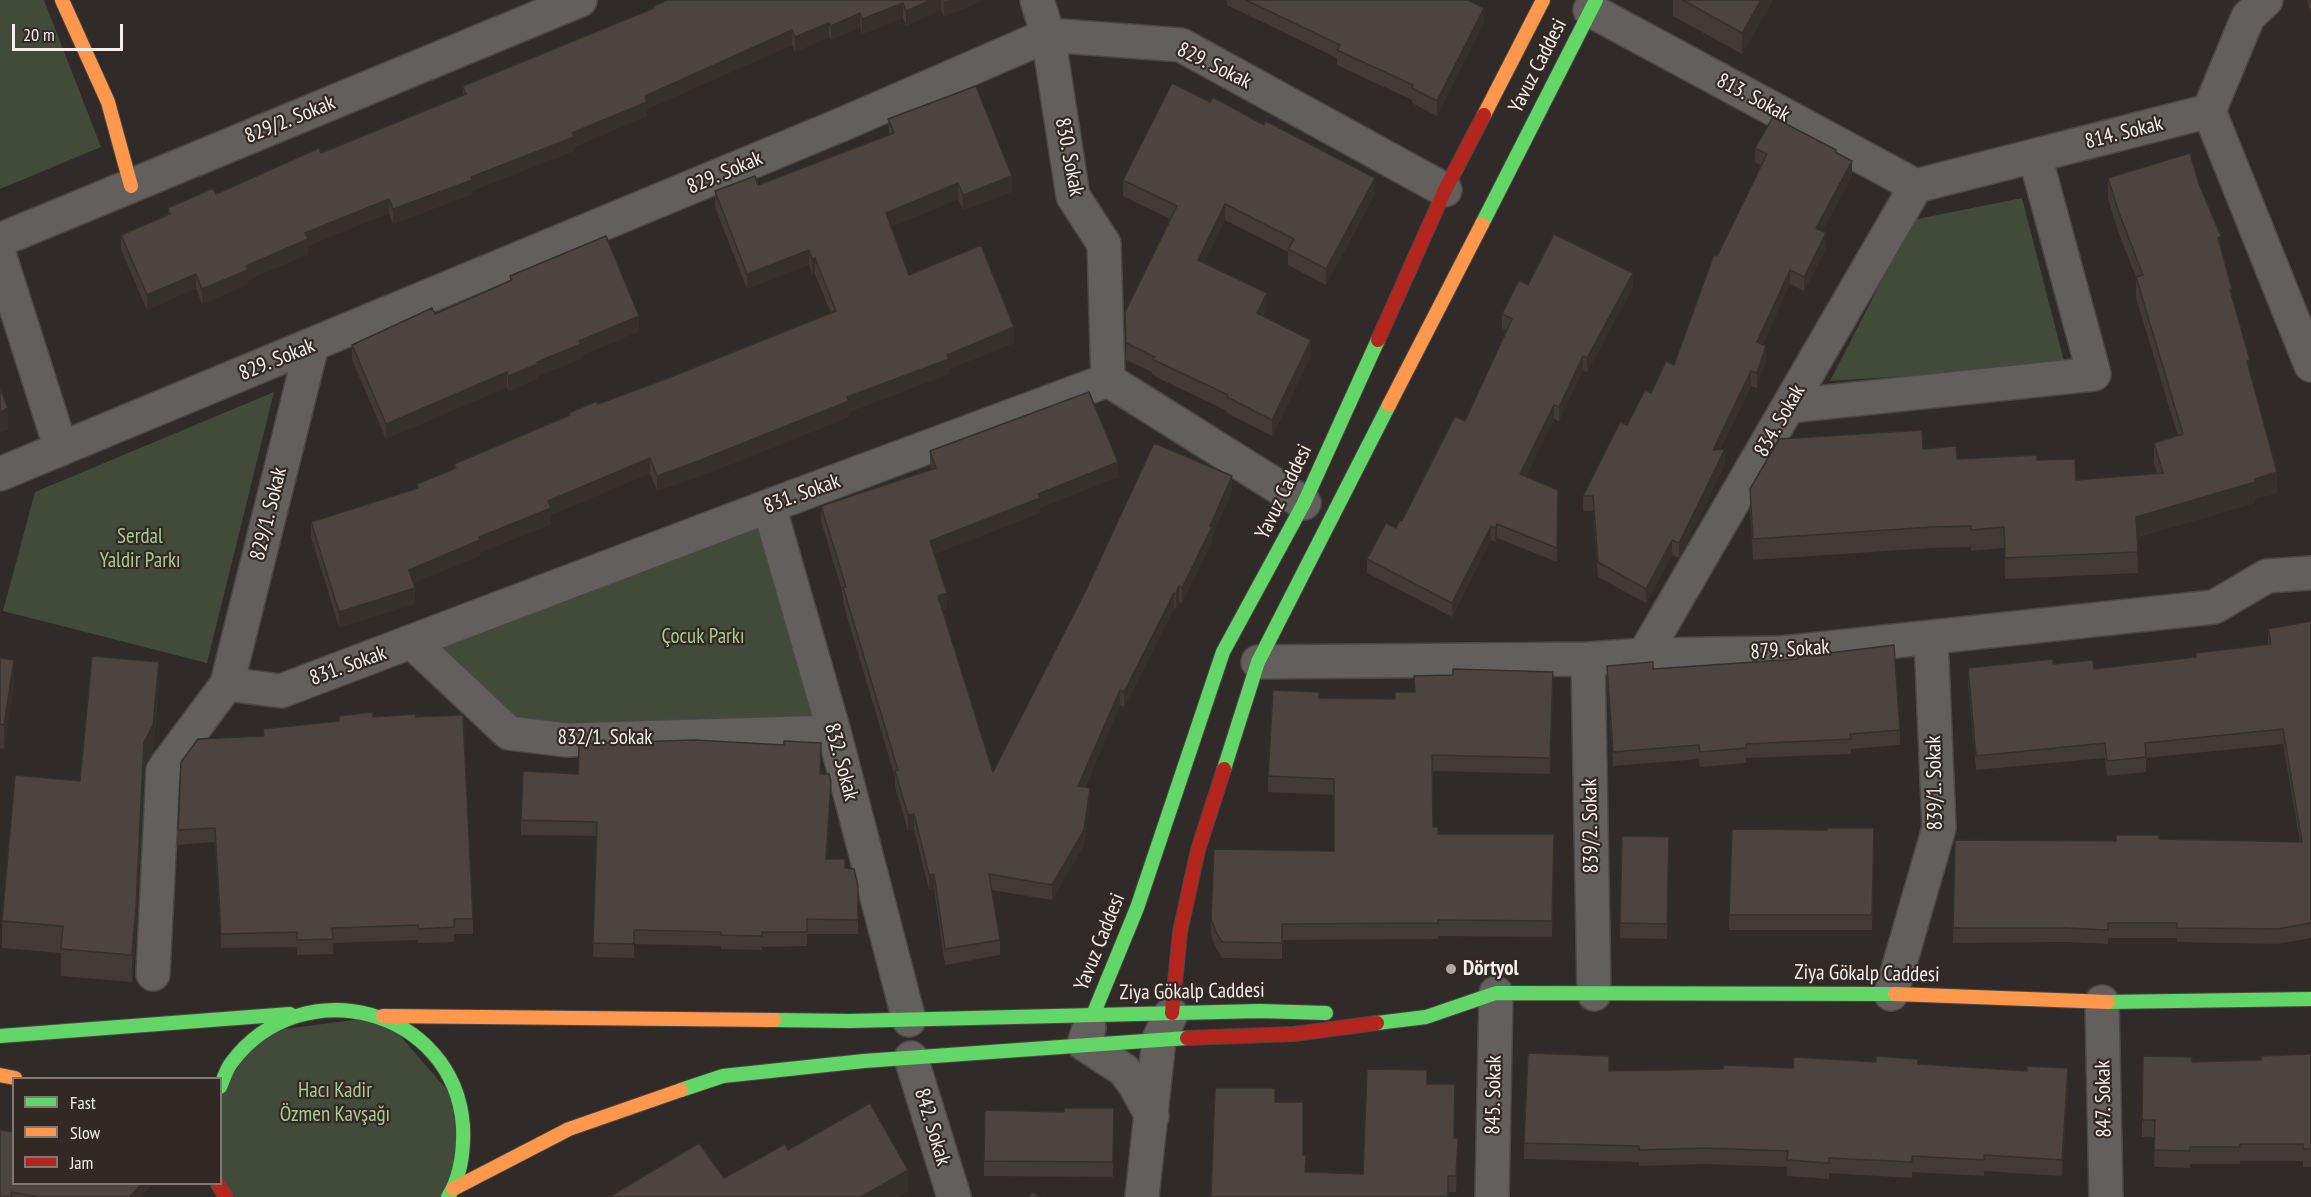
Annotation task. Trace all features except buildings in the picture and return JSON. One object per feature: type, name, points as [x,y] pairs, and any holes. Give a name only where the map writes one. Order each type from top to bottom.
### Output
[{"type":"main road","points":[[62,0],[108,102],[131,186]]},
{"type":"main road","name":"Yavuz Caddesi","points":[[1089,1029],[1137,908],[1223,652],[1304,503],[1445,190],[1543,0]]},
{"type":"main road","name":"Yavuz Caddesi","points":[[1166,1026],[1180,932],[1198,850],[1258,662],[1593,5]]},
{"type":"main road","name":"Ziya Gökalp Caddesi","points":[[383,1016],[909,1020],[1089,1029],[1166,1026],[1294,1034],[1426,1017],[1496,993],[1891,994],[2102,1002],[2311,999]]},
{"type":"main road","points":[[0,1036],[342,1008],[383,1016],[419,1037],[446,1069],[462,1107],[464,1149],[450,1193]]},
{"type":"main road","name":"Ziya Gökalp Caddesi","points":[[450,1193],[569,1129],[723,1076],[911,1058],[1089,1029],[1166,1026],[1260,1011],[1426,1017]]},
{"type":"main road","points":[[222,1083],[232,1062],[262,1032],[301,1013]]},
{"type":"street","name":"829/2. Sokak","points":[[0,240],[580,0]]},
{"type":"street","name":"830. Sokak","points":[[1037,0],[1048,35],[1073,196],[1104,244],[1108,380]]},
{"type":"street","points":[[2266,0],[2248,17],[2209,111],[2311,365]]},
{"type":"street","name":"813. Sokak","points":[[1593,5],[1916,186]]},
{"type":"street","name":"829. Sokak","points":[[0,474],[843,124],[1048,35],[1181,45],[1445,190]]},
{"type":"street","name":"814. Sokak","points":[[1916,186],[2209,111]]},
{"type":"street","points":[[1789,406],[2094,374],[2035,156]]},
{"type":"street","name":"834. Sokak","points":[[1644,655],[1916,186]]},
{"type":"street","points":[[0,257],[61,449]]},
{"type":"street","name":"829/1. Sokak","points":[[153,974],[162,770],[227,684],[312,345]]},
{"type":"street","points":[[1108,380],[1304,503]]},
{"type":"street","name":"831. Sokak","points":[[227,684],[281,691],[1108,380]]},
{"type":"street","name":"832. Sokak","points":[[769,506],[834,732],[909,1020]]},
{"type":"street","points":[[2266,576],[2311,547]]},
{"type":"street","name":"879. Sokak","points":[[1258,662],[1588,659],[1644,655],[1782,652],[2214,607],[2266,576],[2311,573]]},
{"type":"street","name":"839/1. Sokak","points":[[1891,994],[1940,828],[1931,637]]},
{"type":"street","name":"832/1. Sokak","points":[[412,642],[509,733],[566,740],[834,732]]},
{"type":"street","name":"839/2. Sokak","points":[[1588,659],[1594,994]]},
{"type":"street","name":"845. Sokak","points":[[1492,1197],[1496,993]]},
{"type":"street","name":"847. Sokak","points":[[2102,1002],[2106,1197]]},
{"type":"street","points":[[1142,1197],[1166,1026]]},
{"type":"street","points":[[1089,1029],[1124,1070],[1152,1116]]},
{"type":"street","name":"842. Sokak","points":[[911,1058],[954,1197]]},
{"type":"green space","points":[[0,0],[44,0],[101,147],[0,189]]},
{"type":"green space","points":[[2022,198],[2065,365],[1830,381],[1913,220]]},
{"type":"green space","name":"Serdal Yaldir Parkı","points":[[274,392],[207,663],[3,611],[35,492]]},
{"type":"green space","name":"Çocuk Parkı","points":[[769,506],[834,732],[509,733],[412,642]]},
{"type":"green space","name":"Hacı Kadir Özmen Kavşağı","points":[[383,1016],[462,1107],[448,1197],[226,1197],[220,1185],[222,1086],[262,1032]]},
{"type":"traffic: fast","points":[[1482,224],[1596,0]]},
{"type":"traffic: fast","points":[[1093,1015],[1137,908],[1223,652],[1304,503],[1378,340]]},
{"type":"traffic: fast","points":[[1224,769],[1258,662],[1389,405]]},
{"type":"traffic: fast","points":[[1377,1023],[1426,1017],[1496,993],[1895,994]]},
{"type":"traffic: fast","points":[[2108,1002],[2311,999]]},
{"type":"traffic: fast","points":[[222,1082],[232,1062],[262,1033],[296,1016],[333,1010],[370,1015],[404,1029],[433,1053],[453,1086],[463,1126],[463,1145],[459,1172],[448,1197]]},
{"type":"traffic: fast","points":[[774,1020],[850,1021],[1260,1011],[1326,1013]]},
{"type":"traffic: fast","points":[[0,1036],[290,1014]]},
{"type":"traffic: fast","points":[[681,1090],[723,1076],[864,1061],[1187,1038]]},
{"type":"traffic: slow","points":[[62,0],[108,102],[131,186]]},
{"type":"traffic: slow","points":[[1484,115],[1543,0]]},
{"type":"traffic: slow","points":[[1389,405],[1482,224]]},
{"type":"traffic: slow","points":[[1895,994],[2108,1002]]},
{"type":"traffic: slow","points":[[383,1016],[774,1020]]},
{"type":"traffic: slow","points":[[0,1075],[12,1077]]},
{"type":"traffic: slow","points":[[453,1189],[569,1129],[681,1090]]},
{"type":"traffic: jam","points":[[1378,340],[1445,190],[1484,115]]},
{"type":"traffic: jam","points":[[1172,1013],[1180,932],[1198,850],[1224,769]]},
{"type":"traffic: jam","points":[[1187,1038],[1294,1034],[1377,1023]]},
{"type":"traffic: jam","points":[[219,1185],[226,1197]]},
{"type":"place","name":"Dörtyol","points":[[1451,969]]}]
